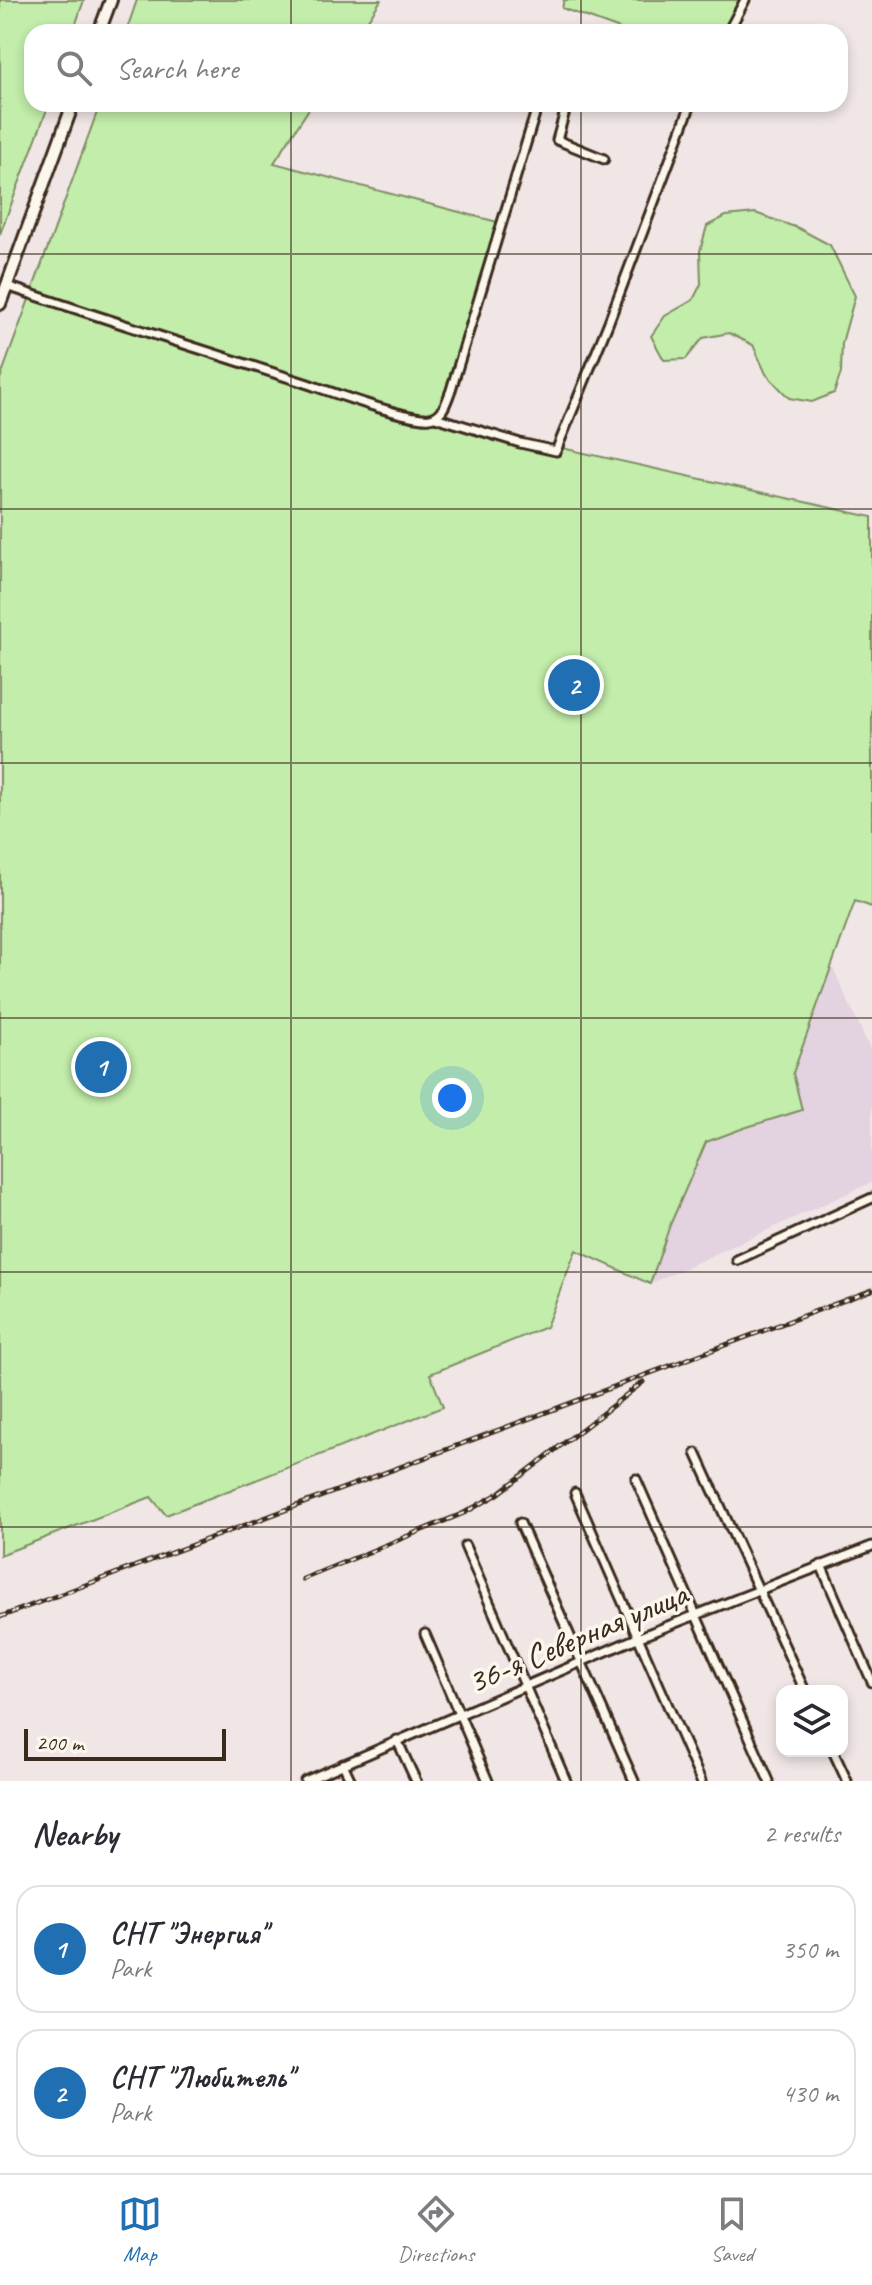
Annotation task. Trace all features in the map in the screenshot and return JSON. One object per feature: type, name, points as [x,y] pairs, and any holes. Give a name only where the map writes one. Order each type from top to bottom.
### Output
[{"type":"main road","points":[[102,24],[111,0]]},
{"type":"main road","points":[[0,304],[70,112]]},
{"type":"street","points":[[732,24],[745,0]]},
{"type":"street","points":[[435,417],[443,411],[451,390],[536,112]]},
{"type":"street","points":[[565,112],[557,140],[604,159]]},
{"type":"street","points":[[7,286],[140,332],[369,404],[418,417],[435,417],[556,451],[603,338],[688,112]]},
{"type":"street","points":[[737,1260],[872,1198]]},
{"type":"street","points":[[696,1453],[802,1685]]},
{"type":"street","points":[[636,1479],[769,1781]]},
{"type":"street","points":[[575,1493],[701,1781]]},
{"type":"street","points":[[520,1523],[634,1781]]},
{"type":"street","points":[[465,1546],[566,1781]]},
{"type":"street","name":"36-я Северная улица","points":[[305,1781],[637,1638],[872,1546]]},
{"type":"street","points":[[821,1565],[872,1682]]},
{"type":"street","points":[[425,1634],[488,1781]]},
{"type":"street","points":[[397,1740],[416,1781]]},
{"type":"street","points":[[836,1757],[847,1781]]},
{"type":"street","points":[[343,1764],[351,1781]]},
{"type":"shaded area","points":[[831,964],[872,1053],[872,1182],[650,1284],[670,1225],[706,1142],[802,1110],[793,1073]]},
{"type":"green space","points":[[0,0],[84,0],[76,24],[24,24],[24,112],[46,112],[0,234]]},
{"type":"green space","points":[[137,0],[381,0],[365,24],[129,24]]},
{"type":"green space","points":[[564,0],[743,0],[730,24],[606,24],[562,8]]},
{"type":"green space","points":[[97,112],[307,112],[274,163],[501,223],[436,420],[872,517],[872,907],[855,901],[793,1073],[802,1110],[706,1142],[670,1225],[650,1284],[576,1250],[546,1327],[430,1374],[443,1407],[166,1515],[151,1497],[0,1555],[0,379]]},
{"type":"green space","points":[[755,213],[798,228],[830,245],[855,296],[842,343],[841,373],[834,393],[812,402],[789,398],[766,374],[753,345],[729,333],[703,338],[686,359],[664,360],[651,336],[665,316],[693,300],[701,284],[700,251],[707,226],[726,216]]},
{"type":"railway","points":[[0,1617],[872,1290]]},
{"type":"railway","points":[[303,1579],[464,1513],[498,1494],[643,1382]]},
{"type":"place","name":"СНТ \"Любитель\"","points":[[574,685]]},
{"type":"place","name":"СНТ \"Энергия\"","points":[[101,1067]]}]
